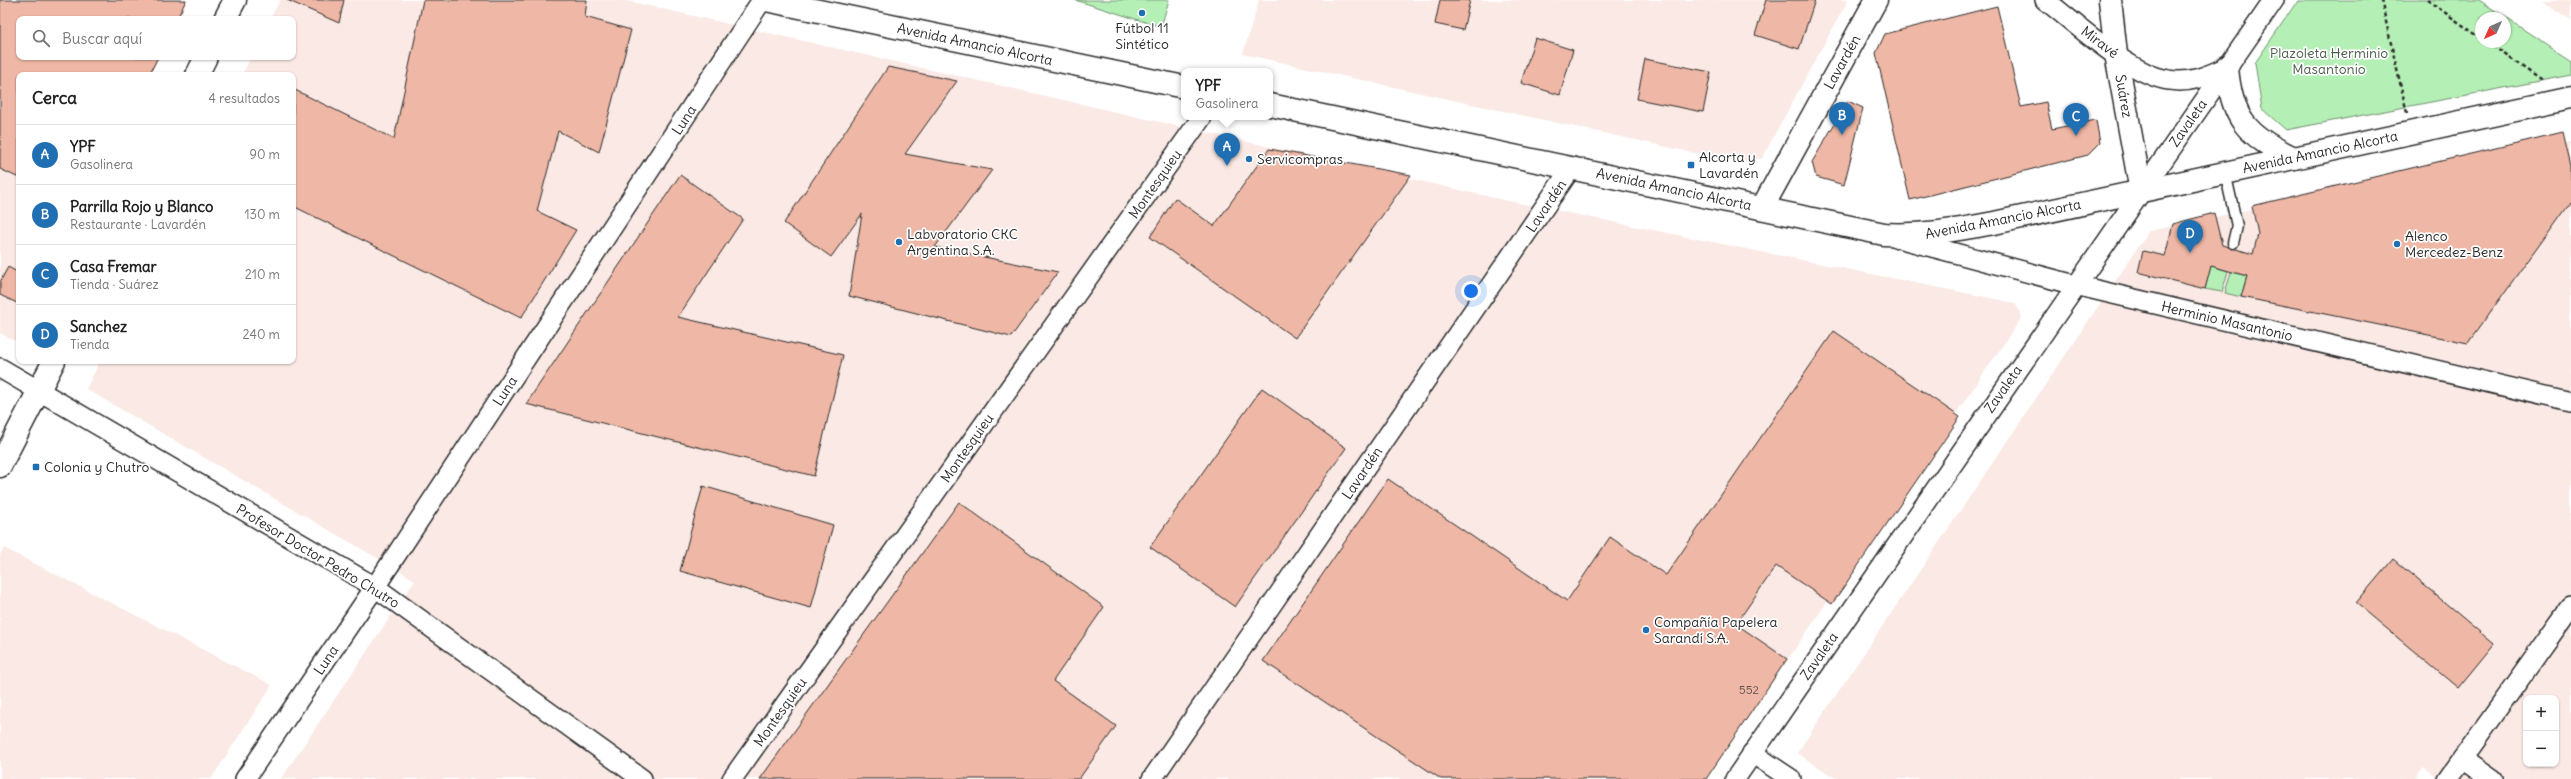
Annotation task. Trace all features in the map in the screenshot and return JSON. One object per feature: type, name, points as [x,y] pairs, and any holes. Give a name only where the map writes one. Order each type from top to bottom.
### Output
[{"type":"main road","points":[[226,16],[234,0]]},
{"type":"main road","name":"Avenida Amancio Alcorta","points":[[766,0],[1181,87]]},
{"type":"main road","name":"Lavardén","points":[[1762,208],[1876,0]]},
{"type":"main road","name":"Suárez","points":[[2110,0],[2116,54],[2141,191]]},
{"type":"main road","points":[[198,72],[204,60]]},
{"type":"main road","points":[[2228,67],[2229,92],[2237,114],[2252,133],[2271,147],[2294,158]]},
{"type":"main road","name":"Avenida Amancio Alcorta","points":[[1273,106],[1572,167],[1884,234],[1915,236],[1943,233],[2569,98]]},
{"type":"main road","points":[[0,466],[52,364]]},
{"type":"street","name":"Luna","points":[[245,779],[375,587],[762,0]]},
{"type":"street","name":"Miravé","points":[[2045,0],[2140,72],[2170,81],[2200,79],[2228,67]]},
{"type":"street","name":"Zavaleta","points":[[1735,779],[2075,284],[2274,0]]},
{"type":"street","name":"Montesquieu","points":[[732,779],[1200,120]]},
{"type":"street","name":"Lavardén","points":[[1152,779],[1572,167]]},
{"type":"street","name":"Herminio Masantonio","points":[[1884,234],[2075,284],[2571,402]]},
{"type":"street","name":"Profesor Doctor Pedro Chutro","points":[[0,368],[375,587],[642,779]]},
{"type":"street","points":[[2448,779],[2571,606]]},
{"type":"street","points":[[1752,753],[1792,779]]},
{"type":"street","points":[[2463,758],[2493,779]]},
{"type":"lane","points":[[2225,172],[2237,226],[2233,243]]},
{"type":"path","points":[[2381,0],[2412,132]]},
{"type":"path","points":[[2427,0],[2475,34]]},
{"type":"path","points":[[2496,48],[2569,98]]},
{"type":"shaded area","points":[[0,0],[188,0],[180,16],[16,16],[16,60],[158,60],[152,72],[16,72],[16,339],[15,341],[0,333]]},
{"type":"shaded area","points":[[280,0],[623,0],[1499,199],[2015,303],[2022,317],[1706,779],[281,779],[415,580],[86,389],[98,364],[296,364],[296,72],[244,72],[250,60],[296,60],[296,16],[272,16]]},
{"type":"shaded area","points":[[1259,0],[1848,0],[1762,158],[1740,163],[1243,54]]},
{"type":"shaded area","points":[[2543,0],[2571,0],[2571,20]]},
{"type":"shaded area","points":[[2571,141],[2571,779],[2442,779],[2423,767],[2415,779],[1837,779],[1797,753],[2149,231]]},
{"type":"shaded area","points":[[4,548],[272,685],[211,779],[0,779],[0,555]]},
{"type":"green space","name":"Fútbol 11 Sintético","points":[[1075,0],[1169,0],[1161,27]]},
{"type":"green space","name":"Plazoleta Herminio Masantonio","points":[[2298,0],[2479,0],[2497,12],[2475,12],[2475,48],[2511,48],[2511,21],[2571,61],[2571,75],[2286,130],[2262,109],[2255,63]]},
{"type":"green space","points":[[2211,266],[2228,271],[2222,292],[2205,289]]},
{"type":"green space","points":[[2231,272],[2247,276],[2241,297],[2225,293]]},
{"type":"building","points":[[0,0],[186,0],[178,16],[16,16],[16,60],[156,60],[150,72],[16,72],[16,177],[0,169]]},
{"type":"building","points":[[287,0],[344,0],[339,23]]},
{"type":"building","points":[[423,0],[587,0],[585,17],[631,30],[599,152],[558,131],[537,211],[576,230],[521,318],[296,207],[296,90],[394,139]]},
{"type":"building","points":[[1440,0],[1470,0],[1463,30],[1435,24]]},
{"type":"building","points":[[1766,0],[1815,0],[1799,49],[1755,35]]},
{"type":"building","points":[[1997,6],[2021,107],[2046,102],[2052,129],[2096,120],[2100,143],[2088,155],[1910,200],[1876,53],[1885,34]]},
{"type":"building","points":[[1535,38],[1573,50],[1560,95],[1521,83]]},
{"type":"building","points":[[1645,59],[1711,72],[1703,112],[1637,99]]},
{"type":"building","name":"Labvoratorio CKC Argentina S.A.","points":[[888,67],[957,81],[905,154],[992,170],[935,247],[1058,272],[1011,337],[849,296],[862,214],[831,257],[784,223]]},
{"type":"building","points":[[1848,101],[1863,108],[1844,185],[1816,177],[1812,162]]},
{"type":"building","name":"Alenco Mercedez-Benz","points":[[2563,132],[2571,166],[2571,200],[2468,343],[2241,297],[2247,276],[2211,266],[2205,289],[2138,272],[2143,251],[2165,256],[2173,224],[2214,213],[2222,245],[2253,254],[2258,234],[2252,206]]},
{"type":"building","points":[[1269,149],[1411,175],[1295,338],[1150,237],[1175,198],[1214,226]]},
{"type":"building","points":[[680,175],[743,219],[678,317],[843,355],[814,476],[526,404]]},
{"type":"building","points":[[8,267],[16,271],[16,303],[0,295],[0,282]]},
{"type":"building","points":[[1834,331],[1960,417],[1832,604],[1776,566],[1736,624],[1787,659],[1706,779],[1441,779],[1263,661],[1388,479],[1567,601],[1610,537],[1666,575]]},
{"type":"building","points":[[1262,388],[1346,448],[1235,607],[1150,547]]},
{"type":"building","points":[[703,486],[833,525],[811,608],[680,571]]},
{"type":"building","points":[[959,502],[1104,607],[1053,681],[1116,726],[1079,779],[760,779]]},
{"type":"building","points":[[2393,559],[2494,644],[2458,688],[2356,603]]},
{"type":"place","name":"Fútbol 11 Sintético","points":[[1142,13]]},
{"type":"place","name":"Parrilla Rojo y Blanco","points":[[1842,135]]},
{"type":"place","name":"Casa Fremar","points":[[2076,136]]},
{"type":"place","name":"Servicompras","points":[[1249,159]]},
{"type":"place","name":"Alcorta y Lavardén","points":[[1691,165]]},
{"type":"place","name":"YPF","points":[[1227,166]]},
{"type":"place","name":"Labvoratorio CKC Argentina S.A.","points":[[899,242]]},
{"type":"place","name":"Alenco Mercedez-Benz","points":[[2397,244]]},
{"type":"place","name":"Sanchez","points":[[2190,253]]},
{"type":"place","name":"Colonia y Chutro","points":[[36,467]]},
{"type":"place","name":"Compañía Papelera Sarandí S.A.","points":[[1646,630]]}]
